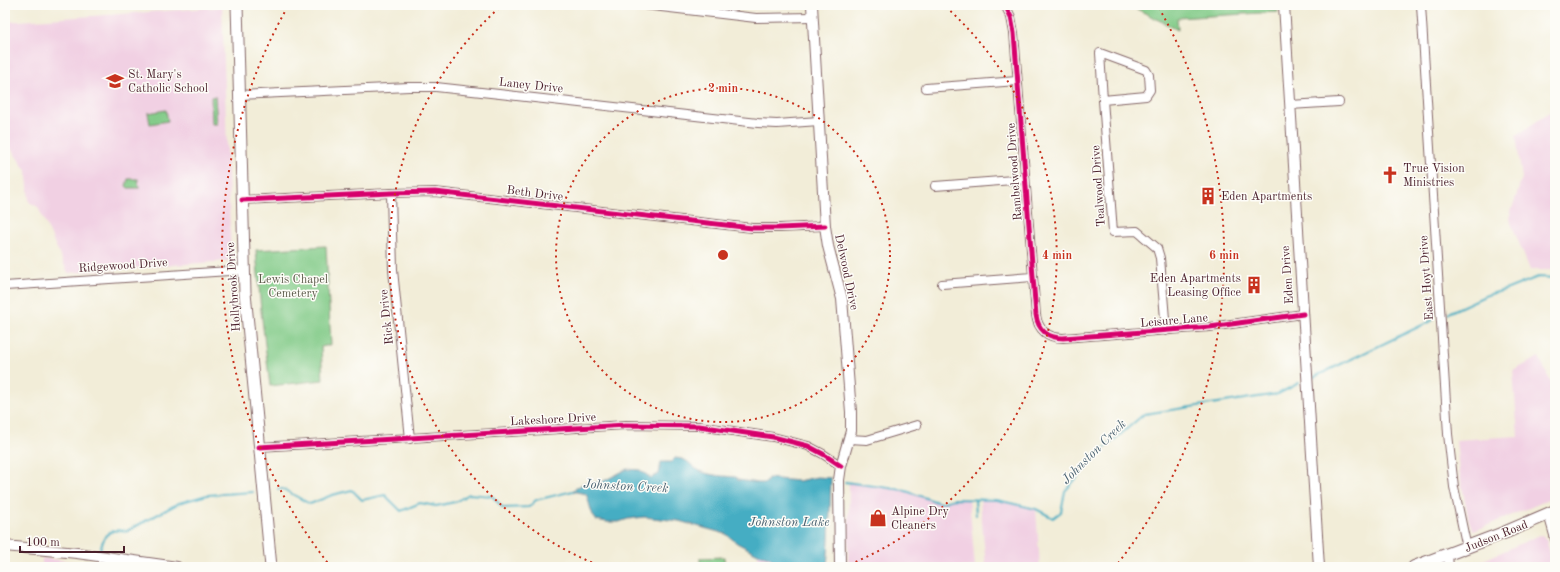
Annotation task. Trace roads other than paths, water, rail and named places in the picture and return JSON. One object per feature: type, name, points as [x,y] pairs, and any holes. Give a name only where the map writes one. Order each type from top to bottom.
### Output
[{"type":"main road","name":"Hollybrook Drive","points":[[237,5],[244,270],[271,567]]},
{"type":"main road","name":"Judson Road","points":[[1414,567],[1448,561],[1467,548],[1551,513]]},
{"type":"street","points":[[644,5],[756,18],[813,17]]},
{"type":"street","name":"Delwood Drive","points":[[812,5],[825,226],[828,246],[841,291],[851,412],[849,439],[841,466],[839,480],[840,567]]},
{"type":"street","name":"Rambelwood Drive","points":[[1005,5],[1011,17],[1013,28],[1032,277],[1037,321],[1040,328],[1048,334]]},
{"type":"street","name":"Eden Drive","points":[[1284,5],[1319,567]]},
{"type":"street","name":"East Hoyt Drive","points":[[1421,5],[1448,434],[1454,487],[1467,548]]},
{"type":"street","name":"Tealwood Drive","points":[[1103,100],[1146,96],[1150,90],[1148,72],[1142,68],[1100,53],[1103,100],[1113,232],[1137,231],[1159,252],[1166,331]]},
{"type":"street","points":[[926,88],[1017,81]]},
{"type":"street","name":"Laney Drive","points":[[239,95],[427,87],[758,123],[777,124],[819,121]]},
{"type":"street","points":[[1290,105],[1339,102]]},
{"type":"street","points":[[934,186],[1025,178]]},
{"type":"street","name":"Beth Drive","points":[[242,200],[390,193],[444,193],[752,228],[825,226]]},
{"type":"street","name":"Rick Drive","points":[[390,193],[393,270],[410,439]]},
{"type":"street","name":"Ridgewood Drive","points":[[5,286],[244,270]]},
{"type":"street","points":[[942,284],[1032,277]]},
{"type":"street","name":"Leisure Lane","points":[[1048,334],[1057,338],[1063,338],[1166,331],[1218,326],[1303,314]]},
{"type":"street","name":"Lakeshore Drive","points":[[259,447],[626,425],[691,425],[724,429],[798,443],[823,454],[841,466]]},
{"type":"street","points":[[849,439],[867,440],[917,425]]},
{"type":"street","points":[[1551,513],[1555,539]]},
{"type":"street","points":[[5,546],[177,567]]},
{"type":"water","name":"Johnston Lake","points":[[675,458],[687,461],[696,469],[704,473],[718,476],[736,477],[738,480],[758,483],[766,483],[768,478],[798,481],[817,477],[831,478],[827,567],[782,567],[769,557],[758,554],[737,543],[726,534],[679,521],[644,517],[619,522],[596,520],[592,514],[586,494],[572,491],[584,483],[602,482],[627,469],[640,470],[651,478],[659,474],[661,462],[671,462]]},
{"type":"waterway","name":"Johnston Creek","points":[[1448,313],[1487,295],[1508,289],[1538,277],[1555,278]]},
{"type":"waterway","name":"Johnston Creek","points":[[1314,377],[1433,320]]},
{"type":"waterway","name":"Johnston Creek","points":[[845,482],[903,490],[940,503],[954,499],[997,500],[1036,509],[1053,518],[1061,512],[1065,491],[1099,453],[1144,414],[1278,394],[1299,383]]},
{"type":"waterway","name":"Johnston Creek","points":[[278,489],[283,489],[310,504],[332,495],[352,490],[362,500],[385,495],[401,511],[420,503],[436,506],[455,502],[469,494],[492,496],[503,508],[529,507],[536,500],[573,491]]},
{"type":"waterway","name":"Johnston Creek","points":[[100,549],[106,535],[112,531],[127,531],[179,503],[207,495],[253,492]]},
{"type":"waterway","points":[[975,500],[976,515]]},
{"type":"waterway","name":"Johnston Creek","points":[[82,567],[92,566]]},
{"type":"place","name":"St. Mary's Catholic School","points":[[115,81]]},
{"type":"place","name":"True Vision Ministries","points":[[1390,175]]},
{"type":"place","name":"Eden Apartments","points":[[1208,196]]},
{"type":"place","name":"Eden Apartments Leasing Office","points":[[1254,285]]},
{"type":"place","name":"Alpine Dry Cleaners","points":[[878,518]]},
{"type":"park label","name":"Lewis Chapel Cemetery","points":[[293,286]]}]
